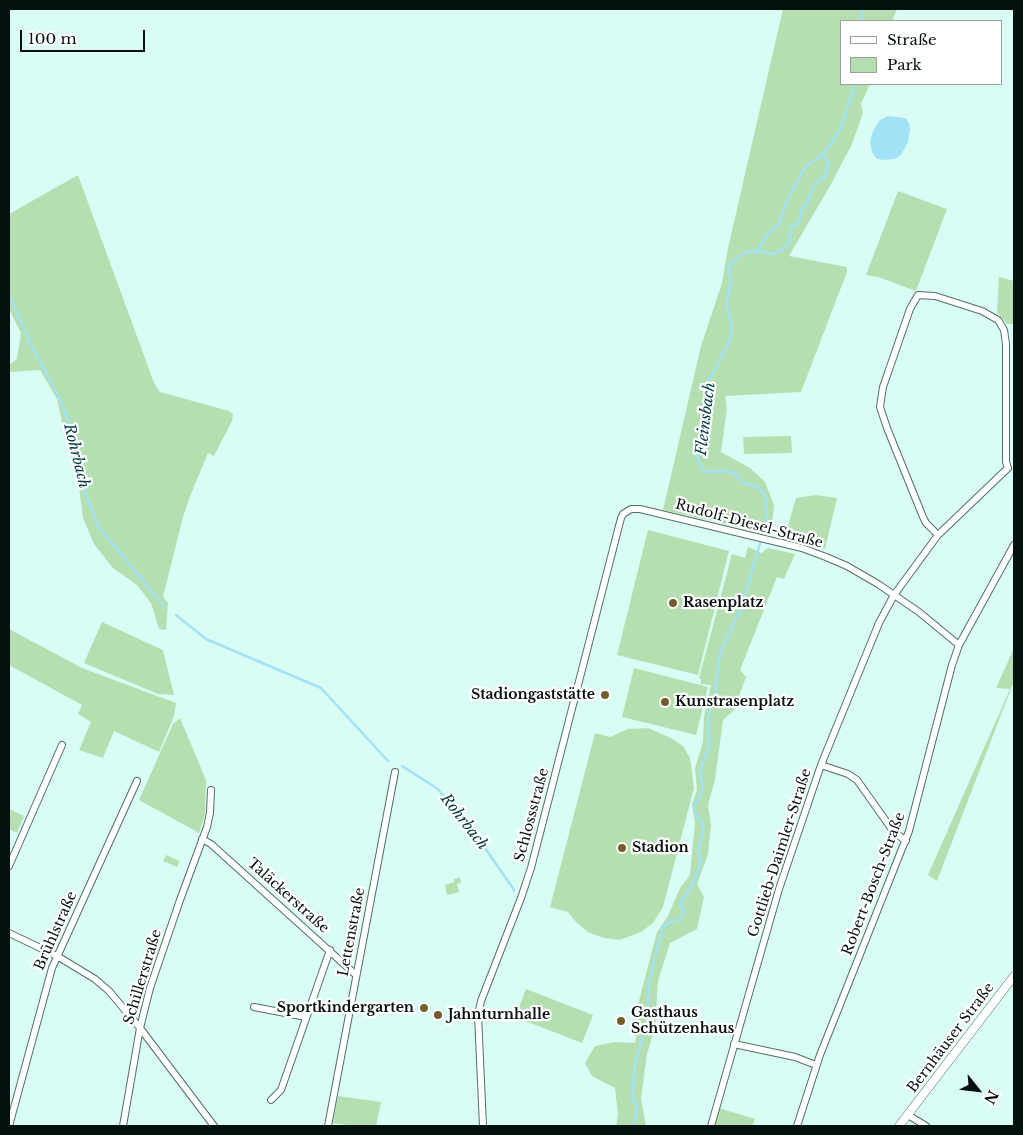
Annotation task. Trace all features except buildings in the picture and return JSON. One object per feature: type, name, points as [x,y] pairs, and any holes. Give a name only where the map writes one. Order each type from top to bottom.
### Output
[{"type":"street","points":[[938,535],[926,523],[923,517],[880,407],[883,387],[910,308],[918,295],[935,296],[982,311],[998,320],[1004,330],[1006,344],[1006,462],[1011,468]]},
{"type":"street","name":"Gottlieb-Daimler-Straße","points":[[711,1126],[779,889],[821,765],[879,622],[894,595],[938,535],[1011,468]]},
{"type":"street","name":"Rudolf-Diesel-Straße","points":[[626,511],[640,509],[802,548],[847,566],[918,612],[959,646]]},
{"type":"street","name":"Schlossstraße","points":[[483,1126],[478,1025],[481,1001],[522,898],[531,868],[621,518],[626,511]]},
{"type":"street","name":"Robert-Bosch-Straße","points":[[796,1126],[816,1065],[906,841],[920,794],[952,665],[959,646],[1014,545]]},
{"type":"street","points":[[9,866],[62,745]]},
{"type":"street","points":[[821,765],[848,774],[857,780],[893,831],[906,841]]},
{"type":"street","name":"Lettenstraße","points":[[328,1126],[395,772]]},
{"type":"street","name":"Brühlstraße","points":[[9,1126],[52,968],[137,781]]},
{"type":"street","name":"Schillerstraße","points":[[123,1126],[140,1028],[150,988],[202,839],[210,813],[211,790]]},
{"type":"street","name":"Taläckerstraße","points":[[202,839],[211,844],[356,975]]},
{"type":"street","points":[[9,932],[57,956],[95,979],[109,991],[140,1028],[214,1126]]},
{"type":"street","points":[[272,1100],[281,1090],[330,950]]},
{"type":"street","name":"Bernhäuser Straße","points":[[899,1126],[1014,976]]},
{"type":"street","points":[[254,1007],[306,1017]]},
{"type":"street","points":[[734,1044],[794,1057],[816,1065]]},
{"type":"street","points":[[908,1115],[926,1126]]},
{"type":"green space","points":[[783,9],[897,9],[892,20],[840,20],[840,85],[870,85],[861,104],[863,113],[852,144],[789,256],[847,267],[847,272],[801,392],[725,396],[727,408],[721,452],[750,468],[765,482],[774,505],[771,534],[663,510],[701,346],[722,283],[728,248]]},
{"type":"green space","points":[[78,175],[154,383],[160,392],[229,411],[233,414],[232,421],[214,456],[208,453],[183,517],[163,597],[168,603],[166,630],[159,629],[151,603],[137,585],[113,568],[94,544],[83,518],[77,472],[68,450],[57,399],[40,370],[9,372],[9,365],[17,359],[21,333],[9,309],[9,214]]},
{"type":"green space","points":[[898,191],[947,209],[916,291],[878,277],[866,275]]},
{"type":"green space","points":[[999,277],[1014,281],[1014,324],[1007,324],[997,312]]},
{"type":"green space","points":[[791,436],[792,453],[744,454],[743,437]]},
{"type":"green space","points":[[816,495],[837,498],[825,549],[815,544],[784,539],[796,498]]},
{"type":"green space","name":"Rasenplatz","points":[[648,530],[729,551],[698,675],[617,655]]},
{"type":"green space","points":[[748,547],[761,553],[768,548],[795,554],[784,579],[777,577],[740,670],[746,677],[734,710],[723,720],[715,780],[708,805],[711,825],[708,854],[697,884],[704,897],[697,929],[670,943],[658,981],[655,1028],[647,1054],[641,1099],[646,1126],[616,1126],[618,1115],[615,1088],[592,1076],[585,1063],[595,1046],[615,1042],[635,1043],[637,1031],[635,1016],[657,932],[668,916],[680,888],[690,875],[695,822],[692,805],[697,790],[695,768],[703,742],[704,716],[711,685],[701,684],[701,679],[699,678],[732,554],[745,558]]},
{"type":"green space","points":[[102,622],[163,650],[174,695],[158,694],[84,663]]},
{"type":"green space","points":[[9,629],[82,668],[176,703],[174,716],[159,752],[114,731],[103,758],[79,750],[91,722],[78,714],[82,705],[9,665]]},
{"type":"green space","points":[[1014,648],[1014,681],[937,881],[928,875],[1010,689],[996,688]]},
{"type":"green space","name":"Kunstrasenplatz","points":[[634,668],[708,687],[696,735],[622,717]]},
{"type":"green space","points":[[180,718],[206,780],[205,815],[199,833],[139,800],[173,724]]},
{"type":"green space","name":"Stadion","points":[[648,728],[671,738],[683,746],[690,758],[694,788],[663,907],[653,923],[641,932],[620,940],[604,938],[588,932],[568,912],[550,907],[595,733],[610,737],[628,729]]},
{"type":"green space","points":[[9,809],[24,816],[17,833],[9,829]]},
{"type":"green space","points":[[166,855],[180,861],[177,867],[163,861]]},
{"type":"green space","points":[[460,877],[461,883],[457,884],[459,892],[447,895],[445,885],[454,882],[454,879]]},
{"type":"green space","points":[[526,989],[593,1015],[582,1043],[515,1017]]},
{"type":"green space","points":[[338,1096],[381,1102],[376,1126],[354,1126],[333,1123]]},
{"type":"green space","points":[[719,1108],[755,1119],[752,1126],[714,1126]]},
{"type":"water","points":[[888,116],[905,118],[909,123],[908,142],[901,155],[895,159],[877,159],[872,152],[870,142],[873,131],[880,120]]},
{"type":"waterway","name":"Fleinsbach","points":[[862,9],[862,20]]},
{"type":"waterway","name":"Fleinsbach","points":[[633,1126],[637,1110],[636,1103],[632,1099],[635,1065],[647,1020],[649,983],[662,929],[669,922],[677,921],[682,917],[684,911],[681,906],[682,901],[693,884],[700,866],[701,859],[698,850],[704,826],[694,807],[703,790],[700,773],[709,747],[708,716],[715,693],[720,653],[742,606],[767,519],[766,501],[758,487],[743,483],[734,473],[727,471],[705,471],[697,457],[707,408],[709,380],[731,336],[731,322],[727,305],[731,279],[728,266],[744,253],[757,251],[767,235],[779,224],[788,199],[803,171],[808,165],[823,155],[842,126],[855,85]]},
{"type":"waterway","name":"Fleinsbach","points":[[757,251],[772,254],[782,250],[789,243],[791,226],[799,223],[802,209],[808,203],[815,184],[825,176],[829,164],[823,155]]},
{"type":"waterway","name":"Rohrbach","points":[[9,295],[31,345],[61,401],[79,452],[85,492],[98,526],[163,605]]},
{"type":"waterway","name":"Rohrbach","points":[[176,615],[206,639],[321,688],[388,761]]},
{"type":"waterway","name":"Rohrbach","points":[[402,766],[438,789],[474,832],[514,890]]},
{"type":"place","name":"Rasenplatz","points":[[673,603]]},
{"type":"place","name":"Stadiongaststätte","points":[[605,695]]},
{"type":"place","name":"Kunstrasenplatz","points":[[665,702]]},
{"type":"place","name":"Stadion","points":[[622,848]]},
{"type":"place","name":"Sportkindergarten","points":[[424,1008]]},
{"type":"place","name":"Jahnturnhalle","points":[[438,1015]]},
{"type":"place","name":"Gasthaus Schützenhaus","points":[[621,1021]]}]
